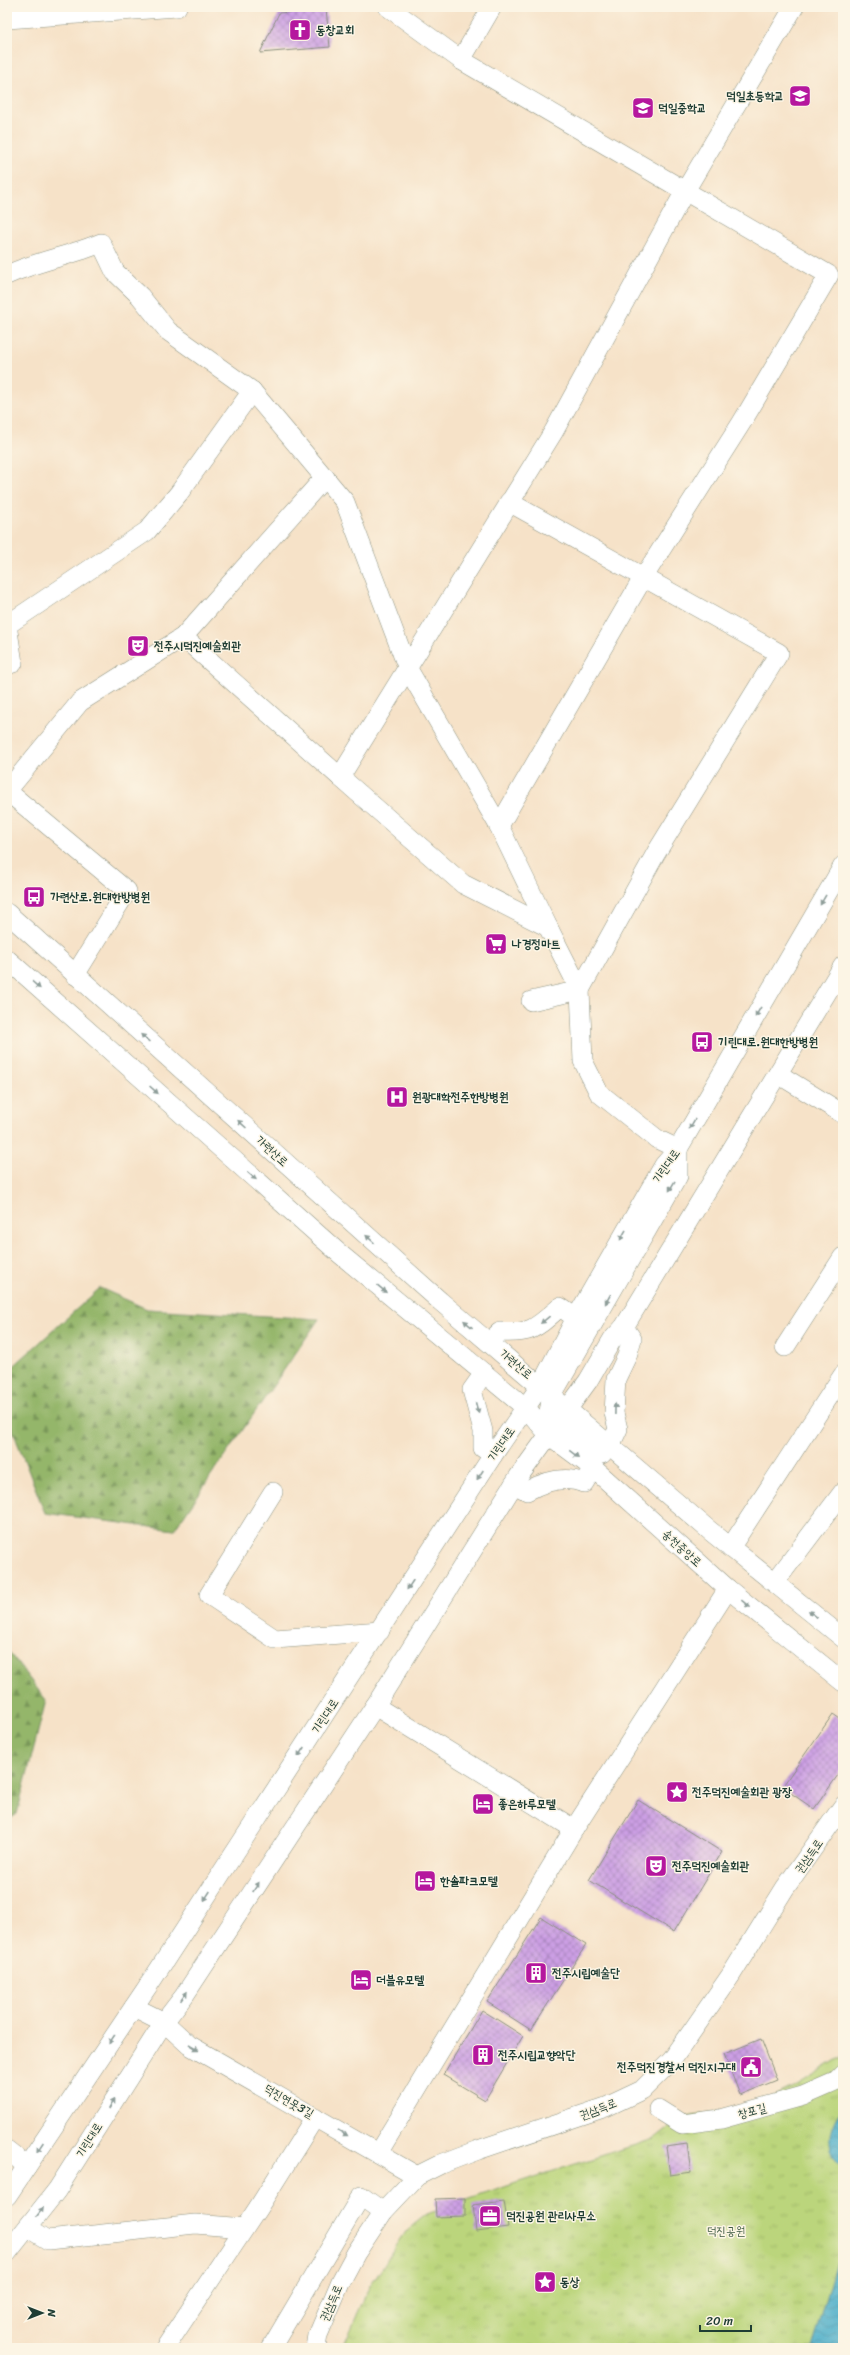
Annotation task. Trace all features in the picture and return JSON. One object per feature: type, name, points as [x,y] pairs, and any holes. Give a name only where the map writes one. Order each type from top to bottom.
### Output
[{"type":"street","points":[[7,19],[121,9],[177,7]]},
{"type":"street","points":[[388,7],[461,60],[829,275],[742,422],[643,578],[499,826]]},
{"type":"street","points":[[461,60],[492,7]]},
{"type":"street","points":[[340,777],[554,431],[685,192],[794,7]]},
{"type":"street","points":[[7,275],[31,264],[74,254],[101,243],[115,272],[140,296],[168,330],[252,391],[326,477],[345,502],[408,668],[499,826],[580,990],[583,1060],[599,1093],[657,1139],[678,1149],[678,1176],[553,1409],[694,1529],[709,1530]]},
{"type":"street","points":[[7,665],[12,663],[7,625],[147,531],[179,493],[252,391]]},
{"type":"street","points":[[75,975],[127,891],[7,791],[80,702],[183,637],[326,477]]},
{"type":"street","points":[[509,502],[779,653],[656,853],[580,990],[531,1001]]},
{"type":"street","points":[[183,637],[463,884],[548,927]]},
{"type":"street","name":"기린대로","points":[[7,2253],[57,2190],[164,2022],[184,1996],[375,1706],[514,1484],[553,1409],[576,1318],[664,1165],[678,1149],[843,866]]},
{"type":"street","name":"가련산로","points":[[7,913],[440,1301],[489,1342],[553,1409]]},
{"type":"street","points":[[7,959],[340,1254],[526,1408]]},
{"type":"street","name":"기린대로","points":[[7,2196],[134,2007],[380,1631],[493,1455],[526,1408],[553,1409],[588,1381],[612,1340],[624,1327],[843,966]]},
{"type":"street","points":[[778,1074],[843,1114]]},
{"type":"street","points":[[785,1347],[843,1257]]},
{"type":"street","points":[[489,1342],[500,1332],[522,1333],[538,1325],[560,1307],[576,1318]]},
{"type":"street","points":[[610,1446],[618,1430],[614,1413],[616,1378],[627,1356],[632,1340],[624,1327]]},
{"type":"street","points":[[484,1373],[472,1390],[483,1431],[483,1448],[493,1455]]},
{"type":"street","points":[[730,1548],[843,1375]]},
{"type":"street","name":"송천중앙로","points":[[526,1408],[553,1409],[610,1446],[730,1548],[775,1582],[843,1638]]},
{"type":"street","name":"송천중앙로","points":[[553,1409],[593,1468],[728,1589],[843,1682]]},
{"type":"street","points":[[514,1484],[527,1491],[543,1482],[560,1479],[584,1483],[593,1468]]},
{"type":"street","points":[[273,1492],[209,1595],[275,1639],[380,1631]]},
{"type":"street","points":[[775,1582],[843,1492]]},
{"type":"street","points":[[378,2153],[574,1829],[728,1589]]},
{"type":"street","points":[[375,1706],[574,1829]]},
{"type":"street","name":"권삼득로","points":[[316,2348],[318,2335],[341,2281],[383,2212],[417,2176],[441,2164],[478,2150],[606,2107],[642,2090],[672,2060],[731,1975],[786,1888],[843,1806]]},
{"type":"street","points":[[134,2007],[164,2022]]},
{"type":"street","name":"덕진연못3길","points":[[164,2022],[189,2045],[417,2176]]},
{"type":"street","name":"창포길","points":[[658,2109],[682,2124],[721,2120],[803,2096],[835,2082],[843,2074]]},
{"type":"street","points":[[165,2348],[316,2117]]},
{"type":"street","points":[[7,2150],[27,2166]]},
{"type":"street","points":[[271,2348],[361,2196],[383,2212]]},
{"type":"street","points":[[28,2228],[48,2240],[195,2224],[244,2228]]},
{"type":"green space","points":[[100,1288],[147,1309],[319,1319],[174,1530],[45,1513],[7,1416],[7,1372]]},
{"type":"green space","points":[[7,1650],[46,1700],[17,1814],[7,1821]]},
{"type":"green space","name":"덕진공원","points":[[843,2056],[843,2348],[343,2348],[369,2287],[407,2230],[427,2214],[516,2183],[654,2139],[681,2118],[753,2106],[793,2087]]},
{"type":"water","points":[[843,2108],[843,2169],[833,2154],[830,2146],[830,2138],[834,2123]]},
{"type":"water","points":[[843,2246],[843,2348],[812,2348],[838,2259]]},
{"type":"building","name":"동창교회","points":[[326,9],[330,47],[260,53],[279,13]]},
{"type":"building","points":[[833,1714],[843,1721],[843,1768],[814,1809],[782,1787]]},
{"type":"building","name":"전주덕진예술회관","points":[[638,1800],[722,1852],[674,1932],[589,1880]]},
{"type":"building","name":"전주시립예술단","points":[[541,1917],[586,1945],[531,2030],[487,2002]]},
{"type":"building","name":"전주시립교향악단","points":[[482,2010],[523,2036],[485,2100],[443,2075]]},
{"type":"building","name":"전주덕진경찰서 덕진지구대","points":[[761,2039],[777,2080],[740,2095],[724,2054]]},
{"type":"building","points":[[687,2144],[691,2172],[670,2175],[666,2147]]},
{"type":"building","points":[[465,2198],[465,2216],[436,2217],[435,2199]]},
{"type":"building","name":"덕진공원 관리사무소","points":[[504,2201],[508,2227],[476,2231],[473,2205]]},
{"type":"place","name":"동창교회","points":[[300,30]]},
{"type":"place","name":"덕일초등학교","points":[[800,96]]},
{"type":"place","name":"덕일중학교","points":[[643,108]]},
{"type":"place","name":"전주시덕진예술회관","points":[[138,646]]},
{"type":"place","name":"가련산로.원대한방병원","points":[[34,897]]},
{"type":"place","name":"나경정마트","points":[[496,944]]},
{"type":"place","name":"기린대로.원대한방병원","points":[[702,1042]]},
{"type":"place","name":"원광대학전주한방병원","points":[[397,1097]]},
{"type":"place","name":"전주덕진예술회관 광장","points":[[677,1792]]},
{"type":"place","name":"좋은하루모텔","points":[[483,1804]]},
{"type":"place","name":"전주덕진예술회관","points":[[656,1866]]},
{"type":"place","name":"한솔파크모텔","points":[[425,1881]]},
{"type":"place","name":"전주시립예술단","points":[[536,1973]]},
{"type":"place","name":"더블유모텔","points":[[361,1980]]},
{"type":"place","name":"전주시립교향악단","points":[[483,2055]]},
{"type":"place","name":"전주덕진경찰서 덕진지구대","points":[[751,2067]]},
{"type":"place","name":"덕진공원 관리사무소","points":[[490,2216]]},
{"type":"place","name":"동상","points":[[545,2282]]}]
